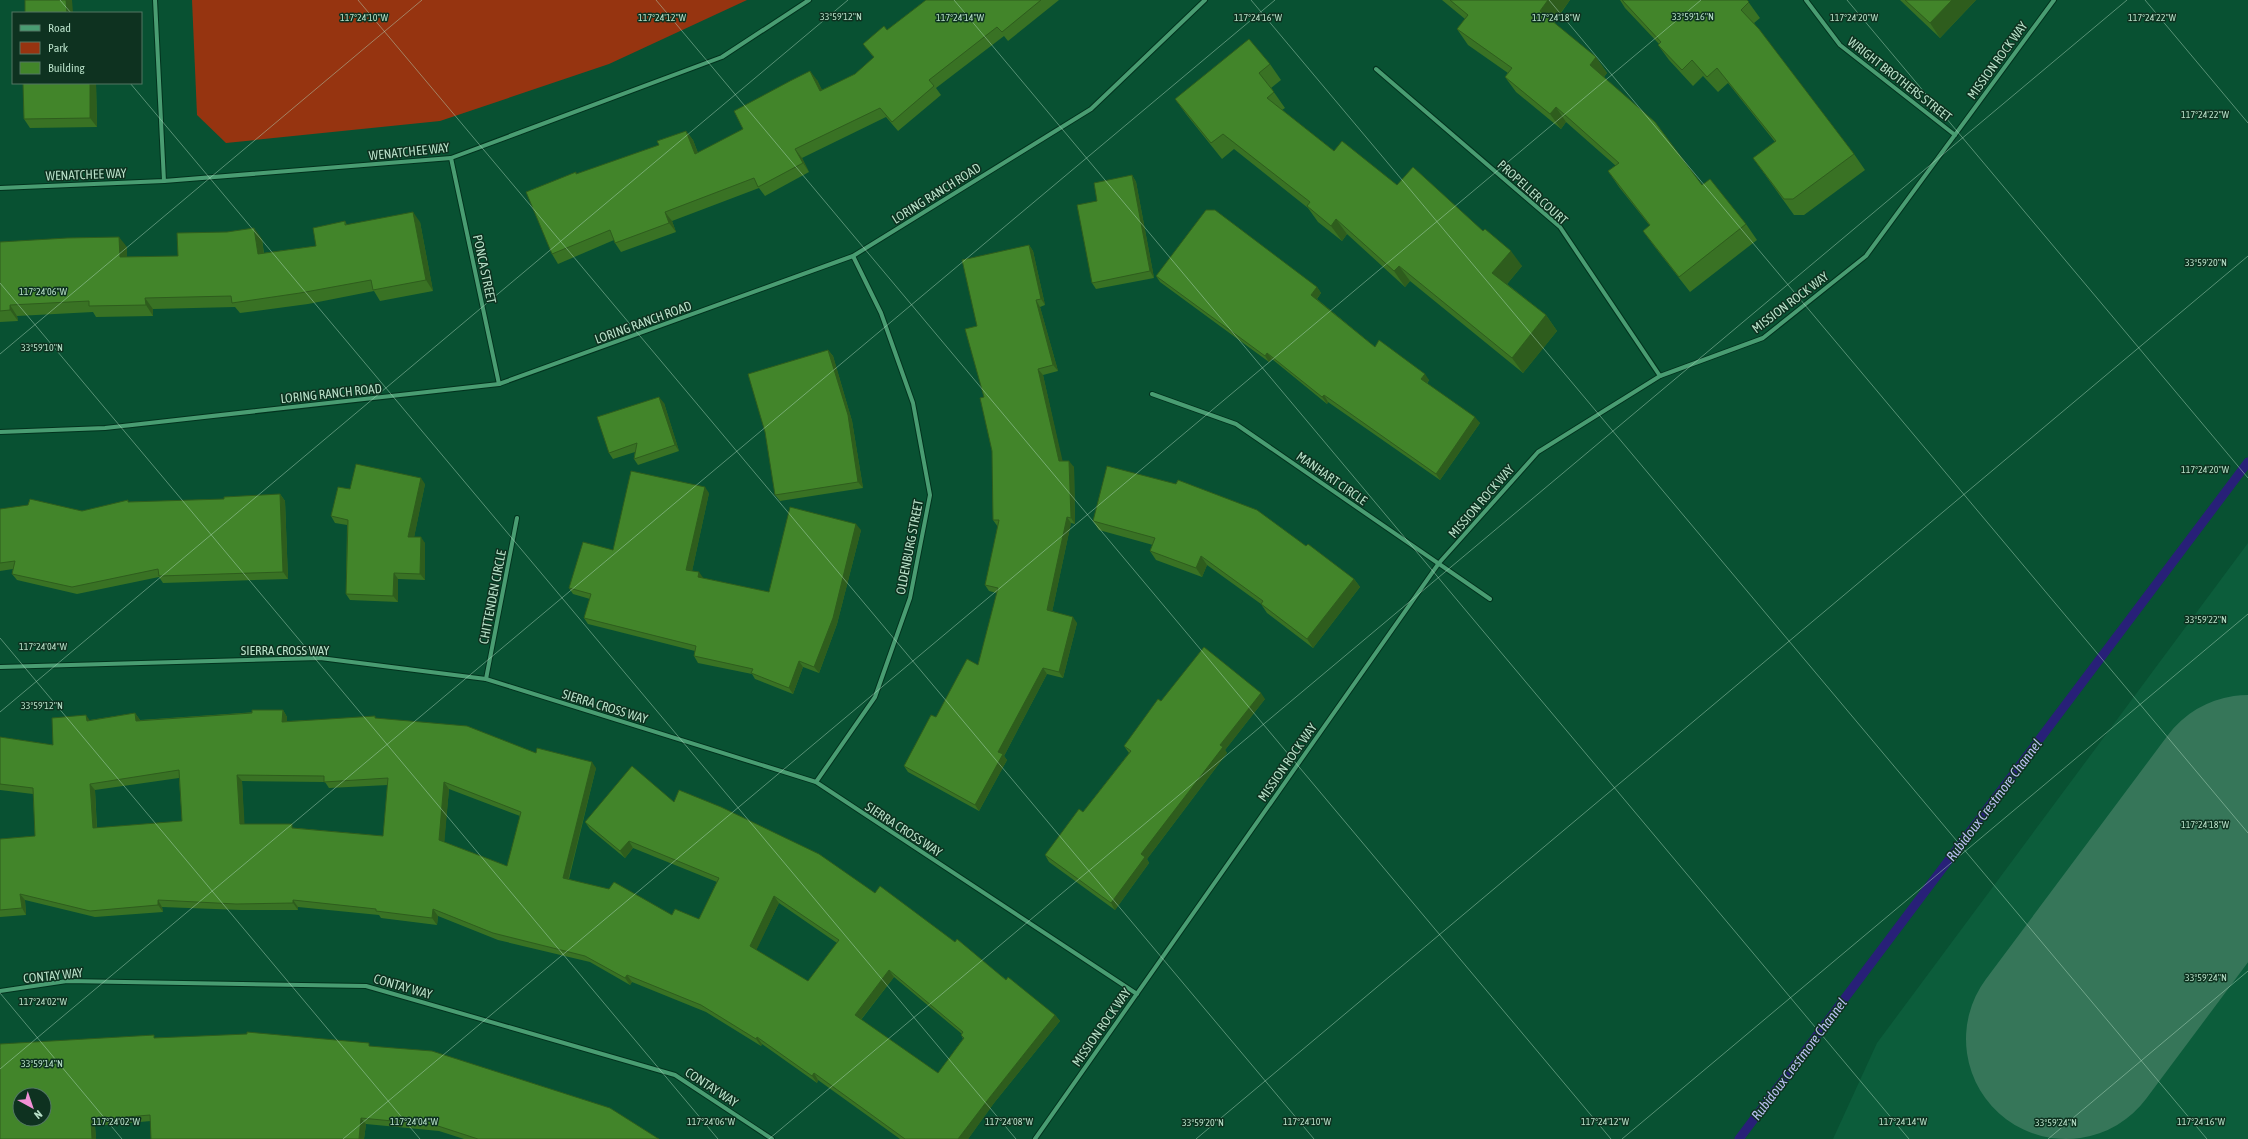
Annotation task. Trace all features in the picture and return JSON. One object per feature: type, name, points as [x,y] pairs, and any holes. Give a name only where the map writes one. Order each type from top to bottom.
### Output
[{"type":"street","points":[[155,0],[164,181]]},
{"type":"street","name":"WENATCHEE WAY","points":[[0,188],[164,181],[451,158],[722,57],[809,0]]},
{"type":"street","name":"LORING RANCH ROAD","points":[[0,432],[105,428],[499,384],[853,256],[1091,109],[1205,0]]},
{"type":"street","name":"WRIGHT BROTHERS STREET","points":[[1806,0],[1840,45],[1955,135]]},
{"type":"street","name":"MISSION ROCK WAY","points":[[1035,1139],[1439,563],[1538,452],[1660,376],[1764,338],[1866,256],[2054,0]]},
{"type":"street","name":"PROPELLER COURT","points":[[1376,69],[1560,227],[1660,376]]},
{"type":"street","name":"PONCA STREET","points":[[451,158],[499,384]]},
{"type":"street","name":"OLDENBURG STREET","points":[[816,782],[875,697],[910,598],[930,495],[913,403],[881,313],[853,256]]},
{"type":"street","name":"MANHART CIRCLE","points":[[1152,394],[1236,424],[1490,599]]},
{"type":"street","name":"CHITTENDEN CIRCLE","points":[[486,679],[517,518]]},
{"type":"street","name":"SIERRA CROSS WAY","points":[[0,667],[320,658],[486,679],[816,782],[1136,994]]},
{"type":"street","name":"CONTAY WAY","points":[[0,991],[67,981],[366,986],[675,1075],[772,1139]]},
{"type":"shaded area","points":[[2248,543],[2248,1139],[1833,1139],[1877,1043]]},
{"type":"green space","points":[[192,0],[747,0],[609,64],[440,121],[226,143],[197,115]]},
{"type":"building","points":[[25,0],[66,0],[67,12],[25,12]]},
{"type":"building","points":[[926,0],[1041,0],[1002,32],[997,27],[929,80],[934,86],[892,122],[880,108],[795,149],[803,163],[758,187],[754,178],[665,212],[669,223],[615,243],[610,230],[552,254],[526,192],[576,172],[576,174],[659,145],[657,141],[686,131],[695,154],[743,129],[734,111],[810,71],[820,91],[855,74],[874,57],[863,44],[884,26],[887,30]]},
{"type":"building","points":[[1450,0],[1548,0],[1540,11],[1596,57],[1590,65],[1655,122],[1702,185],[1710,179],[1746,224],[1679,277],[1643,231],[1650,225],[1608,171],[1619,163],[1556,107],[1550,114],[1505,77],[1512,68],[1457,29],[1468,15]]},
{"type":"building","points":[[1622,0],[1747,0],[1749,2],[1741,10],[1759,29],[1854,154],[1793,199],[1784,199],[1753,158],[1776,141],[1717,68],[1707,77],[1692,60],[1682,70],[1658,45],[1661,42]]},
{"type":"building","points":[[1905,0],[1952,0],[1930,23]]},
{"type":"building","points":[[1249,39],[1270,64],[1259,73],[1274,92],[1267,98],[1334,151],[1342,141],[1397,185],[1413,167],[1483,231],[1485,229],[1511,251],[1492,273],[1546,315],[1512,358],[1399,266],[1394,271],[1336,219],[1331,226],[1307,206],[1310,202],[1223,134],[1211,143],[1175,99]]},
{"type":"building","points":[[23,84],[90,84],[90,118],[24,119]]},
{"type":"building","points":[[1132,175],[1150,271],[1092,283],[1077,205],[1097,201],[1094,183]]},
{"type":"building","points":[[1206,210],[1215,210],[1317,287],[1311,295],[1375,347],[1379,340],[1425,374],[1421,379],[1475,417],[1436,474],[1324,395],[1322,397],[1267,353],[1265,356],[1156,276]]},
{"type":"building","points":[[413,212],[426,280],[373,290],[371,280],[300,293],[232,303],[231,296],[145,298],[146,305],[89,306],[89,301],[10,305],[10,310],[0,311],[0,242],[119,237],[120,257],[178,256],[177,233],[227,232],[254,228],[258,254],[316,246],[313,228],[345,221],[345,225]]},
{"type":"building","points":[[1029,245],[1041,299],[1036,300],[1053,365],[1038,369],[1059,461],[1069,461],[1071,518],[1067,517],[1047,610],[1073,617],[1059,672],[1043,668],[998,752],[1003,754],[975,805],[904,766],[931,715],[936,717],[967,659],[978,665],[998,588],[985,585],[999,520],[993,520],[992,451],[980,398],[984,397],[965,329],[977,326],[962,260]]},
{"type":"building","points":[[828,350],[848,415],[858,482],[775,495],[765,432],[748,374]]},
{"type":"building","points":[[659,397],[675,445],[634,459],[637,443],[609,453],[597,417]]},
{"type":"building","points":[[356,464],[421,478],[408,537],[421,537],[420,574],[394,573],[393,596],[346,594],[348,520],[331,516],[338,487],[350,489]]},
{"type":"building","points":[[1107,466],[1176,484],[1178,480],[1257,510],[1306,546],[1308,544],[1354,579],[1307,639],[1261,604],[1263,601],[1201,556],[1196,568],[1150,551],[1155,538],[1093,521]]},
{"type":"building","points":[[631,471],[705,487],[686,570],[699,572],[698,577],[769,592],[790,507],[856,524],[833,618],[814,667],[799,661],[789,688],[751,673],[753,669],[694,656],[696,646],[584,618],[591,594],[569,588],[583,542],[613,550]]},
{"type":"building","points":[[280,494],[283,572],[159,576],[158,569],[72,587],[12,574],[15,561],[0,563],[0,509],[28,505],[30,499],[82,511],[128,500],[128,502],[224,499],[224,497]]},
{"type":"building","points":[[1204,647],[1261,693],[1220,745],[1223,747],[1141,854],[1145,857],[1111,903],[1045,855],[1079,809],[1083,812],[1131,751],[1124,746],[1158,699],[1161,701]]},
{"type":"building","points":[[252,710],[283,710],[282,722],[375,716],[375,718],[467,726],[536,753],[537,748],[592,762],[563,878],[609,889],[614,882],[672,915],[675,909],[699,919],[719,878],[629,841],[620,851],[585,822],[632,766],[674,802],[679,790],[721,807],[819,854],[875,893],[880,886],[955,942],[957,939],[1006,980],[1008,977],[1055,1015],[958,1139],[905,1139],[814,1073],[812,1076],[757,1037],[756,1039],[701,1005],[627,975],[625,978],[585,956],[493,933],[433,909],[432,918],[376,911],[376,909],[293,900],[293,903],[236,904],[158,900],[158,905],[90,911],[20,894],[22,908],[0,910],[0,839],[35,836],[33,788],[0,784],[0,737],[53,745],[52,718],[86,715],[87,721],[135,713],[136,721],[252,713]],"holes":[[[179,770],[182,821],[93,828],[90,784]],[[237,775],[324,776],[324,782],[388,778],[383,836],[292,828],[292,824],[240,824]],[[444,782],[521,812],[507,866],[439,840]],[[774,896],[839,940],[808,981],[750,946]],[[889,970],[963,1032],[961,1035],[964,1038],[938,1073],[855,1015]]]},
{"type":"building","points":[[247,1032],[369,1043],[369,1046],[432,1051],[610,1108],[659,1139],[478,1139],[435,1125],[361,1118],[359,1139],[151,1139],[150,1115],[91,1120],[92,1139],[0,1139],[0,1044],[154,1035],[154,1038],[247,1034]]},
{"type":"waterway","name":"Rubidoux Crestmore Channel","points":[[1739,1139],[2248,462]]},
{"type":"runway","points":[[2066,1039],[2248,795]]}]
